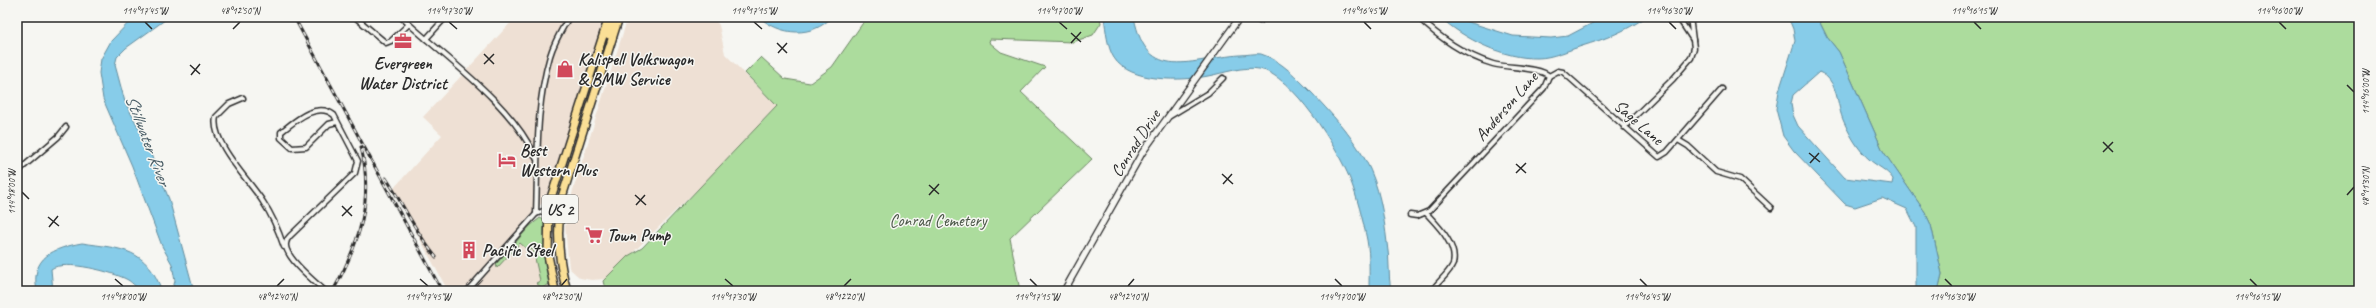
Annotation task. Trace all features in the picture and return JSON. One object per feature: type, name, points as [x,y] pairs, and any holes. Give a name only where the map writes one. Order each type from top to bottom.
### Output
[{"type":"highway","name":"US 2","points":[[555,291],[548,255],[548,209],[609,17]]},
{"type":"highway","points":[[601,74],[601,63],[614,17]]},
{"type":"highway","name":"US 2","points":[[567,291],[560,259],[559,211],[568,172],[620,17]]},
{"type":"main road","name":"Conrad Drive","points":[[1064,291],[1142,153],[1161,124],[1190,89],[1240,17]]},
{"type":"street","points":[[355,17],[386,43],[391,41],[409,24]]},
{"type":"street","points":[[402,17],[498,105],[524,138],[536,157],[537,164]]},
{"type":"street","points":[[426,39],[446,17]]},
{"type":"street","points":[[536,214],[537,164],[543,82],[551,54],[569,17]]},
{"type":"street","name":"Anderson Lane","points":[[1418,17],[1434,31],[1473,57],[1502,66],[1542,71],[1549,76],[1544,88],[1426,213]]},
{"type":"street","points":[[1678,17],[1693,41]]},
{"type":"street","points":[[1624,127],[1685,68],[1691,58],[1693,41],[1690,17]]},
{"type":"street","name":"Sage Lane","points":[[1549,76],[1558,71],[1564,72],[1659,157],[1678,140],[1722,89]]},
{"type":"street","points":[[1161,124],[1179,109],[1208,93],[1222,78]]},
{"type":"street","points":[[243,98],[235,100],[216,117],[216,129],[244,179],[263,202],[287,253],[325,291]]},
{"type":"street","points":[[287,253],[285,244],[290,236],[355,172],[358,166],[358,161],[337,122],[328,110],[320,109],[282,132],[281,138],[292,148],[306,148],[329,124],[337,122]]},
{"type":"street","points":[[17,172],[58,137],[66,127]]},
{"type":"street","points":[[1678,140],[1688,146],[1716,172],[1740,179],[1771,208]]},
{"type":"street","points":[[467,291],[536,214],[548,209]]},
{"type":"street","points":[[1410,215],[1417,216],[1426,213],[1442,230],[1453,255],[1452,264],[1432,291]]},
{"type":"shaded area","points":[[516,17],[606,17],[546,199],[468,285],[461,291],[448,291],[393,189],[442,135],[423,117]]},
{"type":"shaded area","points":[[628,17],[712,17],[719,25],[725,54],[777,106],[714,173],[606,279],[591,280],[580,278],[569,268],[565,226],[573,190]]},
{"type":"shaded area","points":[[540,218],[544,220],[545,259],[552,291],[471,291],[530,226]]},
{"type":"green space","name":"Conrad Cemetery","points":[[867,17],[1100,17],[1101,23],[1093,35],[1073,42],[990,39],[989,42],[1001,52],[1045,67],[1021,92],[1092,159],[1010,238],[1020,291],[610,291],[604,285],[603,281],[628,256],[642,248],[777,106],[745,73],[761,57],[785,79],[810,83],[832,67]]},
{"type":"green space","points":[[1817,17],[2359,17],[2359,291],[1938,291],[1942,274],[1931,225],[1925,212],[1883,151],[1839,52],[1827,37]]},
{"type":"green space","points":[[540,218],[544,220],[545,259],[550,284],[542,288],[536,283],[540,281],[533,249],[528,250],[520,243],[497,268],[496,264],[530,226]]},
{"type":"water","points":[[134,17],[169,17],[126,48],[117,57],[115,65],[125,102],[146,142],[169,199],[194,291],[172,291],[175,281],[172,264],[162,246],[132,166],[103,99],[99,73],[101,59],[111,41]]},
{"type":"water","points":[[759,17],[832,17],[815,29],[796,32],[777,28]]},
{"type":"water","points":[[1104,17],[1134,17],[1140,38],[1149,52],[1161,60],[1174,63],[1261,54],[1275,60],[1294,75],[1341,125],[1361,152],[1371,170],[1378,190],[1384,222],[1388,249],[1391,291],[1369,291],[1369,259],[1367,240],[1360,209],[1350,179],[1325,132],[1299,98],[1285,84],[1272,74],[1253,68],[1185,79],[1158,78],[1132,72],[1122,66],[1114,58],[1107,38]]},
{"type":"water","points":[[1440,17],[1460,17],[1465,21],[1513,36],[1551,38],[1568,36],[1604,17],[1646,17],[1607,37],[1555,55],[1538,58],[1512,55],[1485,46],[1461,33]]},
{"type":"water","points":[[1788,17],[1817,17],[1827,37],[1839,52],[1883,151],[1925,212],[1931,225],[1942,274],[1938,291],[1916,291],[1916,227],[1907,209],[1882,198],[1855,207],[1845,204],[1794,151],[1783,136],[1776,109],[1779,91],[1795,41],[1793,29]],"holes":[[[1819,72],[1825,76],[1834,87],[1841,115],[1855,142],[1866,156],[1885,170],[1893,179],[1892,184],[1845,178],[1798,126],[1793,115],[1791,104],[1793,95]]]},
{"type":"water","points":[[82,243],[121,249],[140,258],[149,266],[162,291],[143,291],[128,280],[101,270],[67,265],[57,266],[51,269],[53,291],[37,291],[37,270],[46,256],[62,248]]},
{"type":"railway","points":[[294,17],[442,291]]},
{"type":"railway","points":[[333,291],[350,256],[362,222],[366,186],[365,167],[361,147]]},
{"type":"railway","points":[[386,178],[416,228],[436,257]]},
{"type":"place","name":"Evergreen Water District","points":[[403,41]]},
{"type":"place","name":"Kalispell Volkswagon & BMW Service","points":[[565,69]]},
{"type":"place","name":"Best Western Plus","points":[[507,160]]},
{"type":"place","name":"Town Pump","points":[[594,235]]},
{"type":"place","name":"Pacific Steel","points":[[469,250]]},
{"type":"water label","name":"Stillwater River","points":[[148,140]]}]
